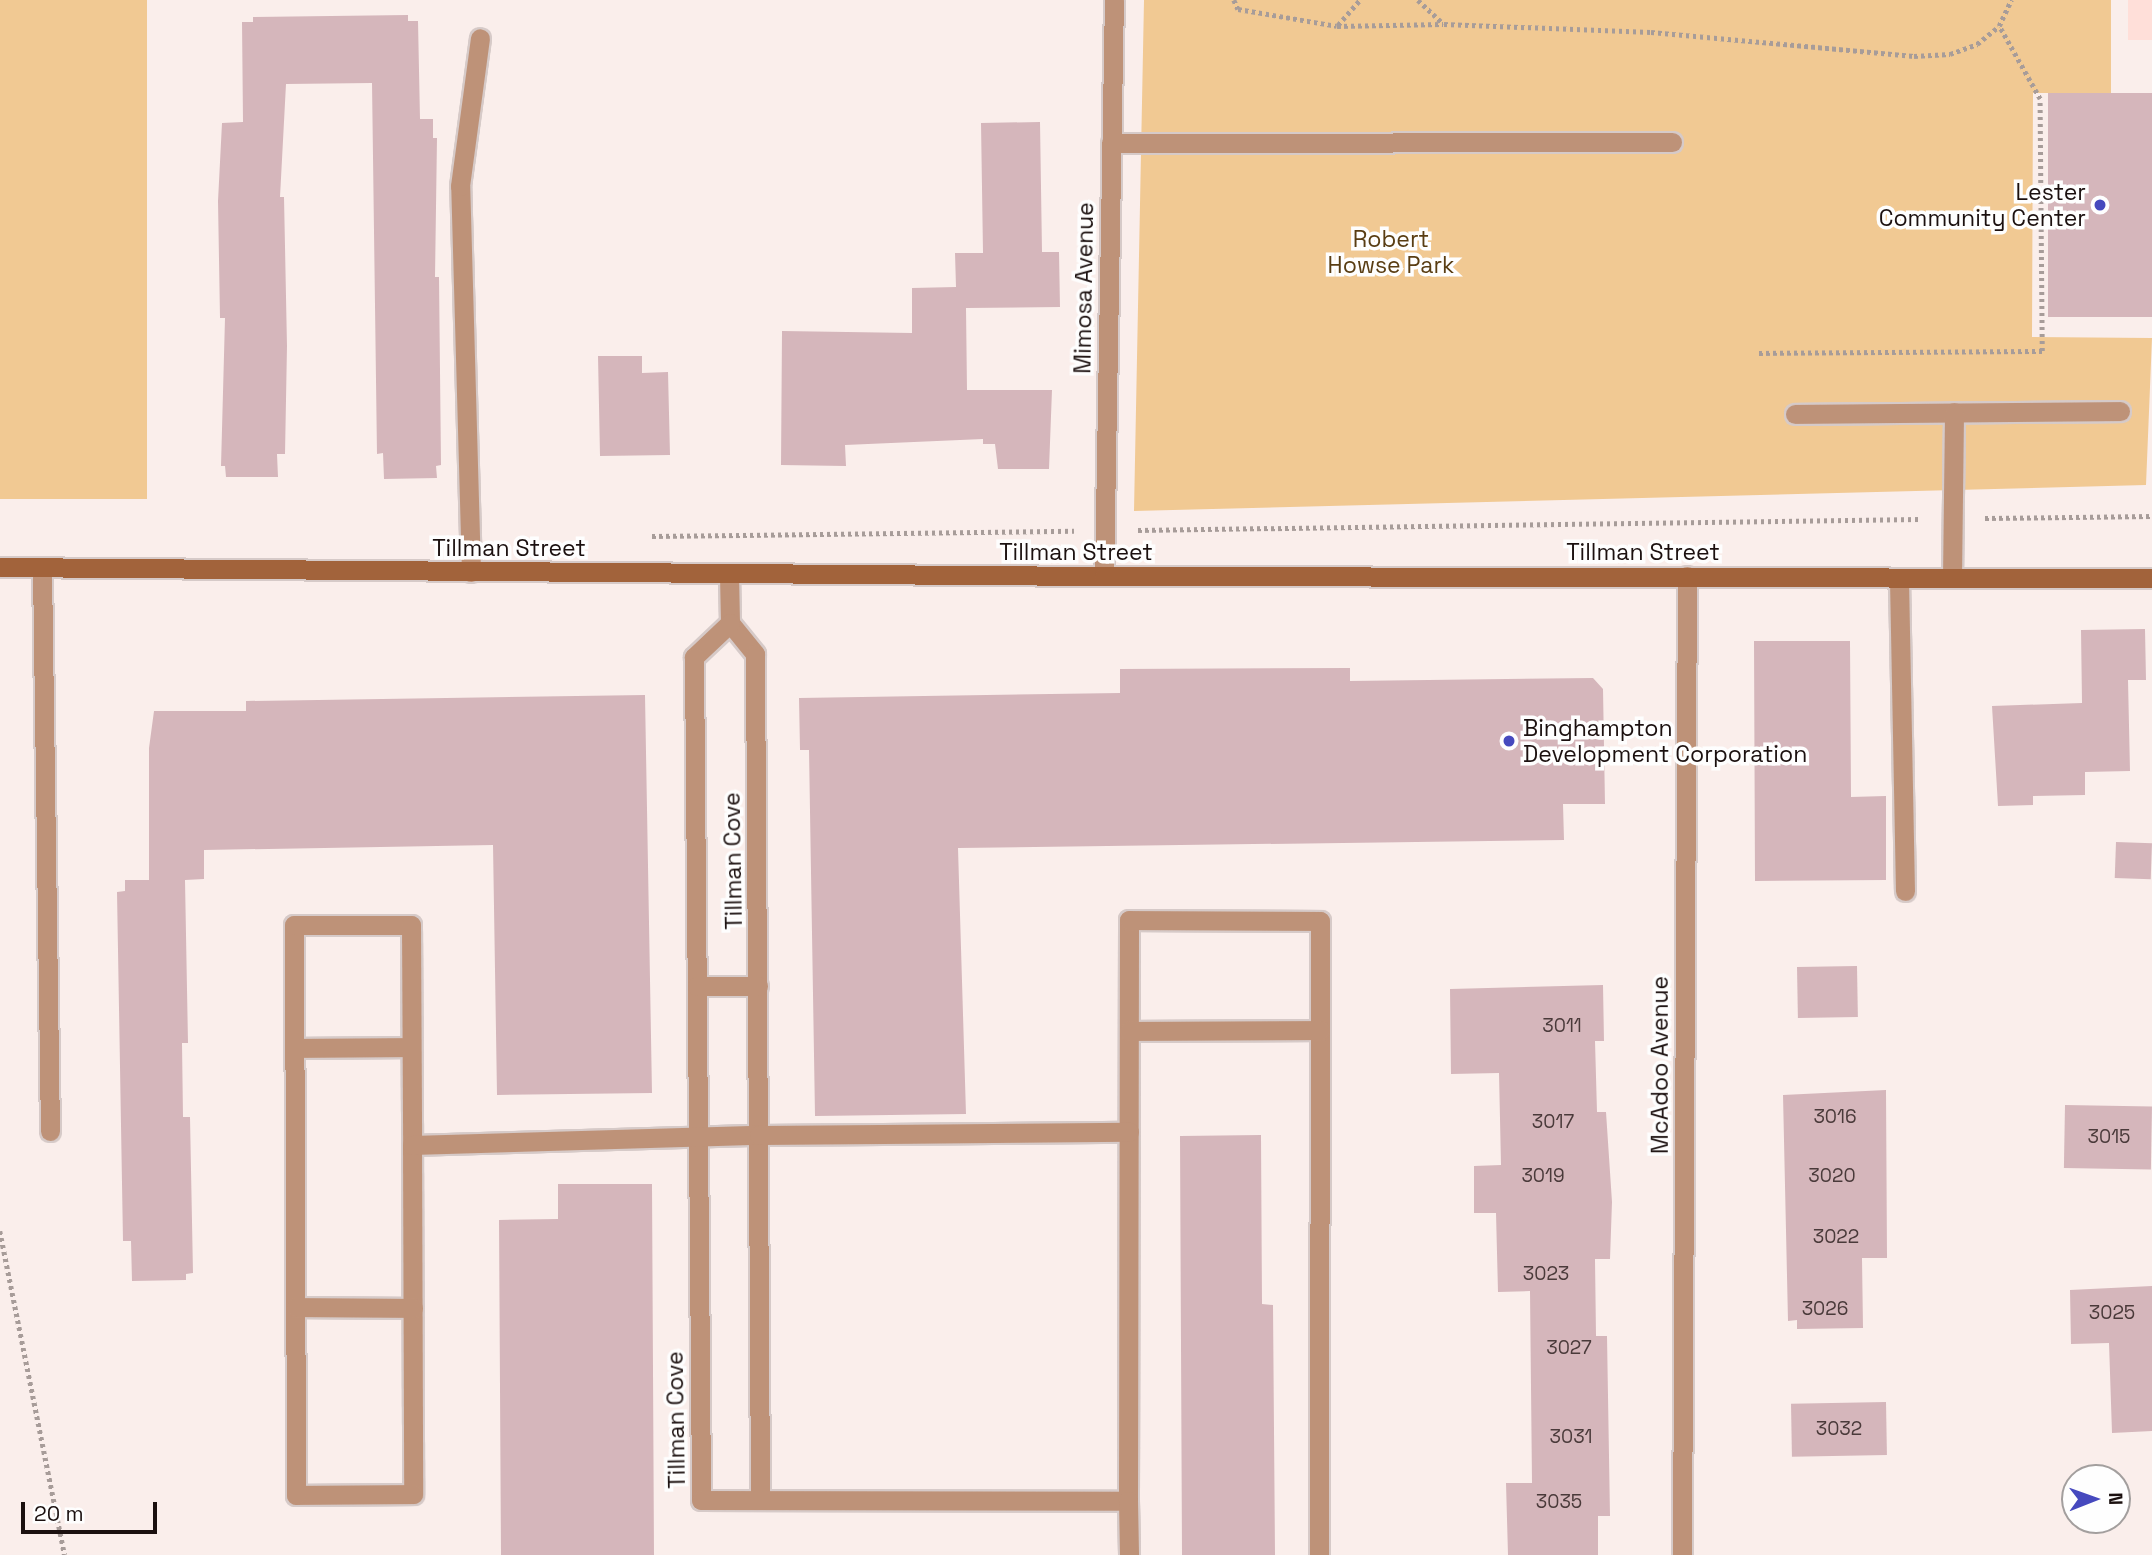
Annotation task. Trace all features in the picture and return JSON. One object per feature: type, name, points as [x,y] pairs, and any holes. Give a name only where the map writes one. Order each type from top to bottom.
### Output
[{"type":"main road","name":"Tillman Street","points":[[0,568],[1104,576],[2152,578]]},
{"type":"street","name":"Mimosa Avenue","points":[[1104,576],[1114,0]]},
{"type":"street","points":[[471,572],[460,187],[480,38]]},
{"type":"street","points":[[1111,143],[1672,142]]},
{"type":"street","points":[[1795,414],[2120,411]]},
{"type":"street","points":[[1952,578],[1954,412]]},
{"type":"street","points":[[42,568],[50,1131]]},
{"type":"street","points":[[729,574],[730,623]]},
{"type":"street","name":"McAdoo Avenue","points":[[1682,1555],[1687,576]]},
{"type":"street","points":[[1899,579],[1905,891]]},
{"type":"street","name":"Tillman Cove","points":[[730,623],[755,654],[760,1135],[760,1500],[701,1500],[694,657],[730,623]]},
{"type":"street","points":[[1129,1555],[1129,920],[1320,921],[1319,1555]]},
{"type":"street","points":[[295,925],[411,925],[411,1047],[413,1494],[296,1495],[295,925]]},
{"type":"street","points":[[696,986],[758,986]]},
{"type":"street","points":[[1129,1031],[1320,1030]]},
{"type":"street","points":[[295,1048],[411,1047]]},
{"type":"street","points":[[412,1145],[698,1136],[1129,1132]]},
{"type":"street","points":[[296,1307],[413,1308]]},
{"type":"street","points":[[760,1500],[1128,1500]]},
{"type":"path","points":[[1234,0],[1238,9],[1337,26],[1444,24],[1651,32],[1913,56],[1950,54],[1977,44],[1999,26],[2011,0]]},
{"type":"path","points":[[1337,26],[1360,0]]},
{"type":"path","points":[[1418,0],[1444,24]]},
{"type":"path","points":[[1759,353],[2042,351],[2040,99],[1999,26]]},
{"type":"path","points":[[0,1231],[65,1555]]},
{"type":"shaded area","points":[[2128,0],[2152,0],[2152,40],[2128,40]]},
{"type":"green space","points":[[0,0],[147,0],[147,499],[0,499]]},
{"type":"green space","name":"Robert Howse Park","points":[[1144,0],[2111,0],[2111,93],[2033,93],[2032,337],[2152,338],[2146,485],[1134,511]]},
{"type":"building","points":[[408,15],[408,21],[418,21],[420,119],[433,119],[433,138],[437,138],[435,277],[439,277],[441,465],[436,466],[437,478],[384,479],[383,453],[377,454],[372,83],[286,84],[280,197],[284,197],[287,346],[285,454],[277,454],[278,477],[226,477],[225,466],[221,466],[225,318],[220,318],[218,201],[222,123],[243,122],[242,22],[253,22],[253,17]]},
{"type":"building","name":"Lester Community Center","points":[[2048,93],[2152,93],[2152,317],[2048,317]]},
{"type":"building","points":[[1040,122],[1042,252],[1059,252],[1060,307],[966,308],[967,390],[1052,390],[1049,469],[998,469],[995,444],[983,444],[983,439],[845,445],[846,466],[781,465],[782,331],[912,333],[912,288],[956,287],[955,253],[983,253],[981,123]]},
{"type":"building","points":[[598,356],[642,356],[642,373],[668,372],[670,455],[600,456]]},
{"type":"building","points":[[2145,629],[2146,680],[2128,680],[2130,771],[2085,772],[2085,795],[2033,796],[2033,805],[1998,806],[1992,706],[2082,703],[2081,630]]},
{"type":"building","points":[[1754,641],[1850,641],[1851,797],[1886,796],[1886,880],[1755,881]]},
{"type":"building","points":[[1350,668],[1350,681],[1593,678],[1603,689],[1605,804],[1563,804],[1564,840],[958,848],[966,1114],[815,1116],[809,750],[800,750],[799,698],[1120,693],[1120,669]]},
{"type":"building","points":[[645,695],[652,1093],[497,1095],[493,845],[204,850],[204,879],[185,880],[188,1043],[182,1043],[183,1117],[190,1117],[193,1273],[186,1274],[186,1280],[132,1281],[131,1241],[123,1241],[117,892],[125,891],[125,880],[149,880],[149,748],[154,711],[246,711],[246,701]]},
{"type":"building","points":[[2116,842],[2152,843],[2151,879],[2115,878]]},
{"type":"building","points":[[1857,966],[1858,1017],[1798,1018],[1797,967]]},
{"type":"building","points":[[1603,985],[1604,1041],[1595,1041],[1597,1112],[1606,1112],[1612,1202],[1610,1259],[1595,1259],[1596,1336],[1607,1336],[1610,1516],[1598,1516],[1598,1555],[1508,1555],[1506,1483],[1532,1483],[1530,1291],[1498,1292],[1496,1213],[1474,1213],[1474,1166],[1501,1165],[1499,1073],[1451,1074],[1450,989]]},
{"type":"building","points":[[1886,1090],[1887,1258],[1862,1258],[1863,1328],[1797,1329],[1797,1320],[1788,1321],[1783,1095]]},
{"type":"building","points":[[2065,1105],[2152,1107],[2151,1170],[2064,1168]]},
{"type":"building","points":[[1261,1135],[1262,1304],[1273,1305],[1275,1555],[1182,1555],[1180,1136]]},
{"type":"building","points":[[558,1184],[652,1184],[654,1555],[501,1555],[499,1220],[558,1219]]},
{"type":"building","points":[[2152,1286],[2152,1431],[2112,1433],[2109,1343],[2071,1344],[2070,1290]]},
{"type":"building","points":[[1886,1402],[1887,1455],[1792,1457],[1791,1404]]},
{"type":"place","name":"Lester Community Center","points":[[2100,205]]},
{"type":"place","name":"Binghampton Development Corporation","points":[[1509,741]]}]
